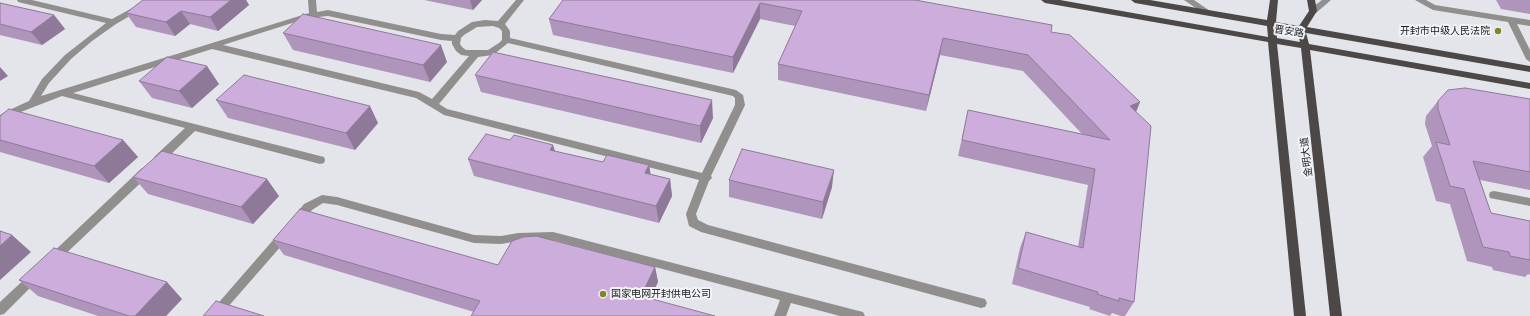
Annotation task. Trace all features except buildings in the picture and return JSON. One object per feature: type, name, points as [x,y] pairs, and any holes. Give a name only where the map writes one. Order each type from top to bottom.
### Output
[{"type":"main road","name":"晋安路","points":[[1045,0],[1530,86]]},
{"type":"main road","name":"晋安路","points":[[1135,0],[1530,69]]},
{"type":"main road","points":[[1301,29],[1313,11],[1311,0]]},
{"type":"main road","points":[[1272,2],[1271,24],[1300,316]]},
{"type":"main road","name":"金明大道","points":[[1301,29],[1305,46],[1336,316]]},
{"type":"street","points":[[22,0],[113,22]]},
{"type":"street","points":[[32,104],[45,81],[88,39],[113,22],[153,0]]},
{"type":"street","points":[[312,0],[313,15]]},
{"type":"street","points":[[499,25],[520,0]]},
{"type":"street","points":[[1188,0],[1208,13]]},
{"type":"street","points":[[1313,11],[1327,0]]},
{"type":"street","points":[[1419,0],[1433,7],[1530,22]]},
{"type":"street","points":[[0,120],[10,113],[62,93],[313,15],[328,13],[441,37],[457,38]]},
{"type":"street","points":[[1511,20],[1530,59]]},
{"type":"street","points":[[485,23],[499,25],[506,31],[506,40],[502,45],[490,53],[475,55],[464,53],[456,44],[457,38],[467,28],[476,24],[485,23]]},
{"type":"street","points":[[506,40],[736,93],[740,97],[740,105],[691,214],[693,223],[705,229],[981,303]]},
{"type":"street","points":[[213,46],[419,95],[444,112],[706,178]]},
{"type":"street","points":[[433,104],[475,55]]},
{"type":"street","points":[[62,93],[320,160]]},
{"type":"street","points":[[0,310],[193,127]]},
{"type":"street","points":[[1494,195],[1530,202]]},
{"type":"street","points":[[213,316],[308,207],[322,199],[337,201],[474,239],[501,240],[518,237],[553,236],[858,316]]},
{"type":"street","points":[[780,316],[787,297]]},
{"type":"place","name":"开封市中级人民法院","points":[[1498,31]]},
{"type":"place","name":"国家电网开封供电公司","points":[[603,294]]}]
